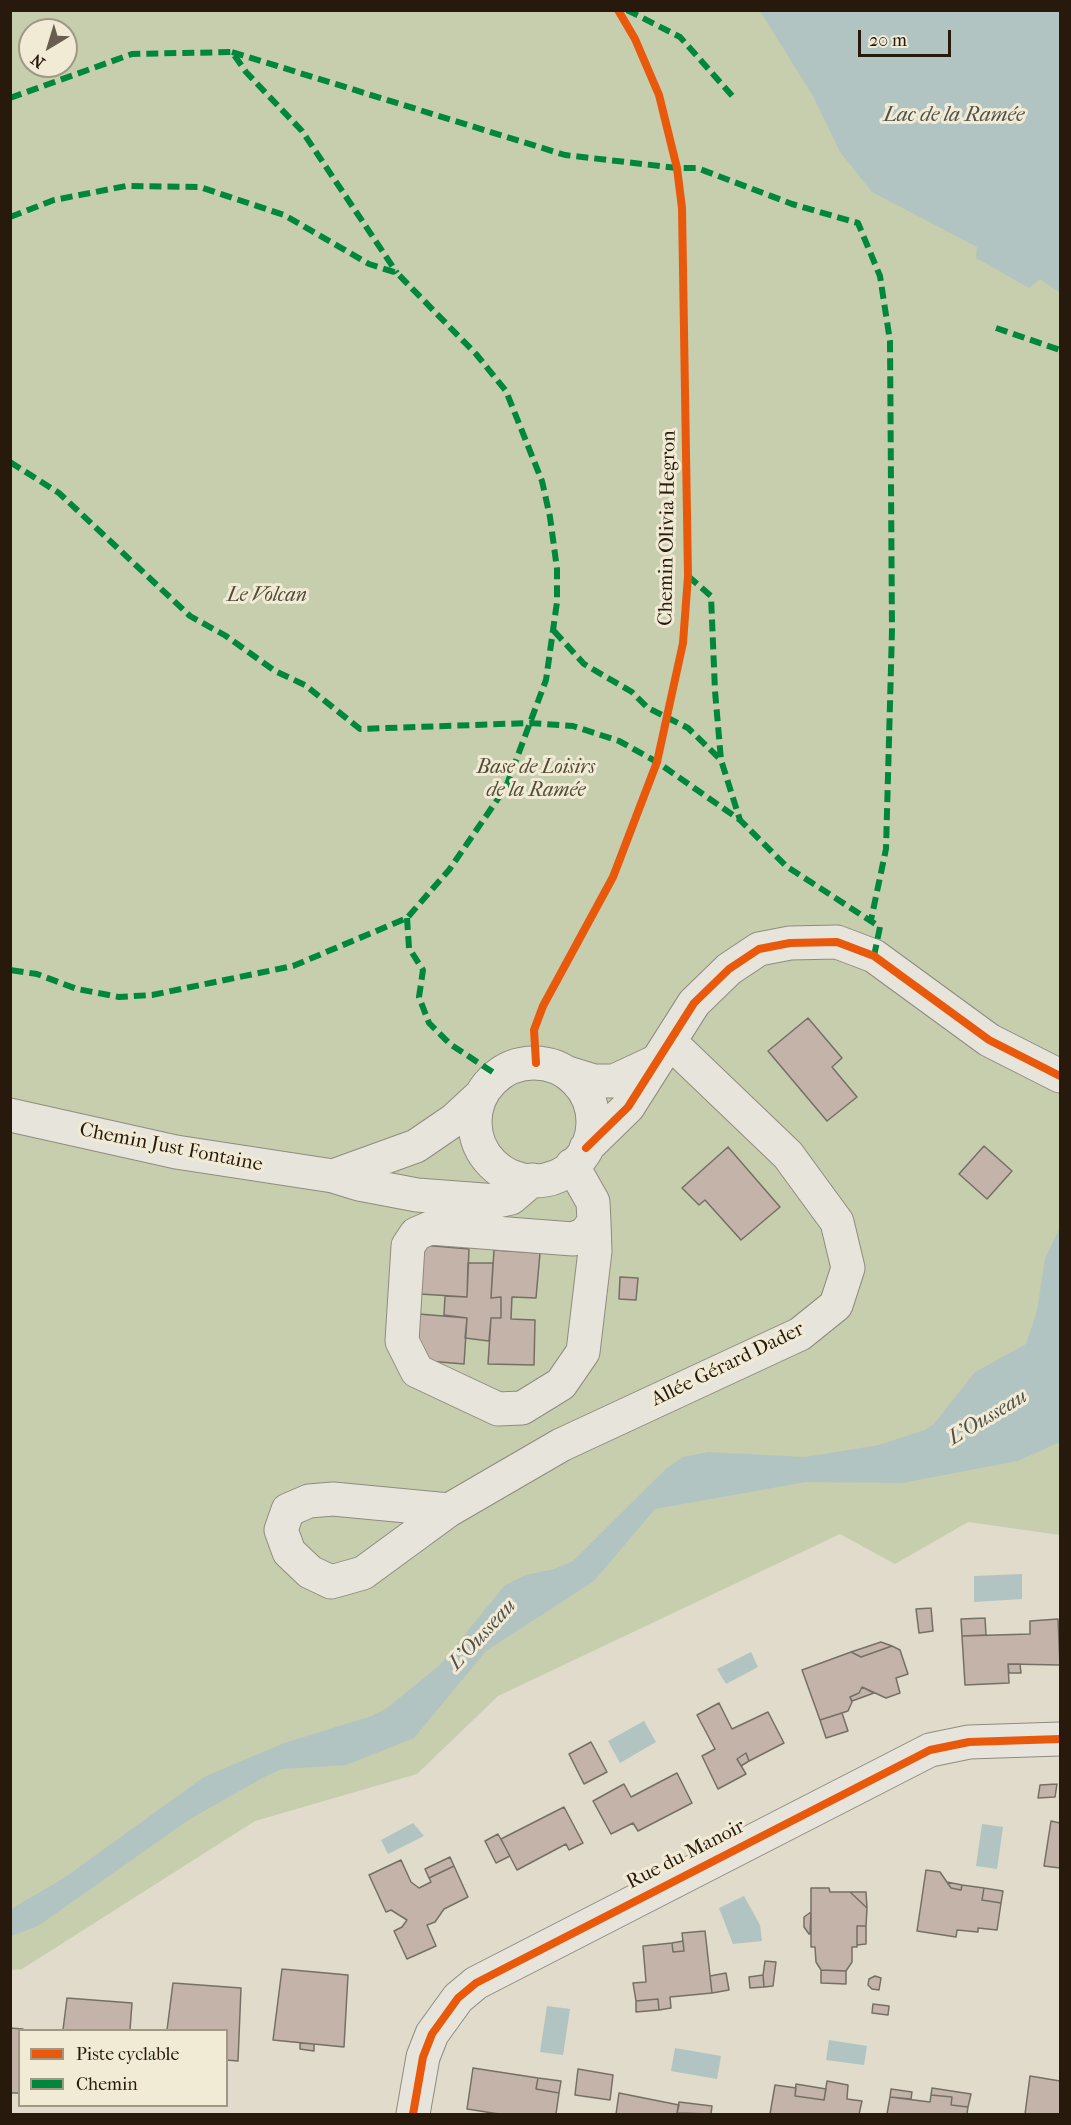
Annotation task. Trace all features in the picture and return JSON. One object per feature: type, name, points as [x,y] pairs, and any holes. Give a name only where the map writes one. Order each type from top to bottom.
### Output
[{"type":"street","points":[[664,1051],[614,1082],[594,1081],[553,1066],[536,1063],[519,1065],[497,1075],[481,1095],[476,1111],[475,1128],[479,1144],[500,1170],[515,1178],[548,1179],[579,1157],[628,1107],[664,1051],[694,1003],[729,969],[759,949],[790,943],[837,942],[874,956],[989,1040],[1060,1076]]},
{"type":"street","name":"Allée Gérard Dader","points":[[449,1510],[561,1445],[800,1334],[836,1305],[848,1268],[837,1222],[788,1155],[664,1051]]},
{"type":"street","points":[[568,1073],[580,1085],[588,1099],[592,1116],[592,1132],[579,1157],[594,1202],[596,1251],[583,1352],[561,1384],[522,1408],[498,1409],[417,1371],[402,1341],[408,1246],[417,1234],[430,1228],[573,1239],[585,1234],[594,1221]]},
{"type":"street","name":"Chemin Just Fontaine","points":[[333,1176],[416,1146],[454,1120],[481,1095]]},
{"type":"street","name":"Chemin Just Fontaine","points":[[10,1115],[176,1152],[333,1176],[359,1185],[417,1195],[497,1201],[511,1198],[531,1180]]},
{"type":"street","name":"Rue du Manoir","points":[[413,2115],[423,2056],[432,2034],[458,1998],[476,1983],[930,1750],[969,1742],[1060,1739]]},
{"type":"green space","name":"Base de Loisirs de la Ramée","points":[[11,11],[1060,11],[1060,1535],[968,1522],[895,1564],[840,1534],[498,1696],[417,1774],[255,1821],[22,1969],[11,1970]]},
{"type":"water","name":"Lac de la Ramée","points":[[760,11],[1060,11],[1060,293],[1040,279],[1029,288],[976,258],[977,247],[872,192],[840,152],[813,96]]},
{"type":"water","name":"L'Ousseau","points":[[1060,1227],[1060,1442],[1018,1461],[902,1483],[806,1482],[655,1509],[594,1581],[486,1651],[414,1738],[346,1765],[282,1769],[266,1776],[190,1819],[38,1926],[11,1936],[11,1909],[64,1878],[204,1777],[284,1743],[372,1716],[387,1708],[440,1665],[505,1585],[526,1575],[554,1569],[573,1561],[666,1469],[683,1457],[708,1452],[805,1457],[879,1445],[925,1430],[934,1424],[975,1372],[1026,1344],[1037,1311],[1045,1259]]},
{"type":"water","points":[[1022,1574],[1022,1599],[974,1602],[974,1576]]},
{"type":"water","points":[[751,1652],[758,1667],[726,1684],[717,1669]]},
{"type":"water","points":[[644,1721],[656,1742],[620,1763],[608,1741]]},
{"type":"water","points":[[413,1823],[424,1836],[388,1854],[381,1840]]},
{"type":"water","points":[[982,1824],[1003,1827],[997,1869],[976,1866]]},
{"type":"water","points":[[744,1896],[760,1925],[762,1941],[733,1944],[719,1908]]},
{"type":"water","points":[[547,2006],[570,2009],[563,2055],[540,2052]]},
{"type":"water","points":[[829,2040],[867,2046],[864,2065],[826,2060]]},
{"type":"water","points":[[675,2048],[721,2056],[717,2079],[671,2071]]},
{"type":"building","points":[[808,1018],[842,1058],[832,1067],[857,1097],[827,1121],[768,1051]]},
{"type":"building","points":[[984,1146],[1012,1171],[987,1199],[959,1174]]},
{"type":"building","points":[[728,1147],[780,1207],[741,1240],[705,1200],[699,1205],[682,1188]]},
{"type":"building","points":[[422,1245],[469,1249],[467,1297],[420,1294]]},
{"type":"building","points":[[494,1250],[540,1253],[536,1298],[512,1297],[511,1319],[535,1320],[534,1365],[488,1364],[491,1318],[501,1318],[501,1297],[491,1298]]},
{"type":"building","points":[[468,1263],[493,1263],[491,1298],[501,1297],[501,1318],[491,1318],[489,1341],[465,1338],[467,1318],[444,1315],[445,1296],[467,1297]]},
{"type":"building","points":[[620,1277],[638,1278],[636,1300],[619,1299]]},
{"type":"building","points":[[419,1314],[467,1318],[464,1364],[416,1360]]},
{"type":"building","points":[[931,1608],[933,1631],[919,1633],[916,1609]]},
{"type":"building","points":[[985,1618],[986,1635],[962,1636],[961,1619]]},
{"type":"building","points":[[1058,1619],[1060,1665],[1008,1664],[1009,1683],[965,1685],[962,1636],[1030,1634],[1030,1621]]},
{"type":"building","points":[[881,1642],[892,1646],[861,1657],[851,1652]]},
{"type":"building","points":[[892,1646],[900,1650],[908,1674],[896,1678],[900,1693],[886,1698],[862,1687],[859,1693],[850,1697],[852,1702],[848,1711],[820,1720],[802,1670],[851,1652],[861,1657]]},
{"type":"building","points":[[1008,1664],[1020,1664],[1021,1673],[1009,1673]]},
{"type":"building","points":[[862,1687],[874,1693],[852,1701],[850,1697],[859,1693]]},
{"type":"building","points":[[719,1703],[732,1729],[768,1712],[784,1743],[749,1761],[746,1753],[737,1759],[746,1774],[718,1789],[702,1756],[715,1749],[697,1715]]},
{"type":"building","points":[[842,1713],[848,1731],[826,1738],[820,1720]]},
{"type":"building","points":[[591,1742],[607,1772],[584,1784],[569,1754]]},
{"type":"building","points":[[746,1753],[749,1761],[741,1766],[737,1759]]},
{"type":"building","points":[[677,1773],[692,1803],[638,1831],[633,1823],[611,1834],[593,1801],[624,1784],[631,1797]]},
{"type":"building","points":[[1057,1784],[1055,1797],[1038,1798],[1040,1785]]},
{"type":"building","points":[[564,1807],[583,1843],[569,1850],[566,1844],[517,1870],[501,1839]]},
{"type":"building","points":[[1051,1821],[1060,1823],[1060,1868],[1044,1866]]},
{"type":"building","points":[[498,1834],[510,1856],[496,1863],[485,1841]]},
{"type":"building","points":[[450,1857],[454,1866],[429,1878],[425,1869]]},
{"type":"building","points":[[401,1860],[411,1882],[419,1888],[431,1882],[429,1878],[454,1866],[468,1897],[444,1909],[435,1922],[427,1925],[436,1946],[407,1959],[394,1931],[402,1927],[407,1920],[391,1910],[386,1912],[369,1875]]},
{"type":"building","points":[[926,1870],[940,1872],[951,1888],[961,1890],[962,1885],[984,1888],[982,1900],[1001,1903],[997,1930],[978,1928],[978,1932],[957,1930],[956,1937],[917,1931]]},
{"type":"building","points":[[947,1882],[962,1885],[961,1890],[951,1888]]},
{"type":"building","points":[[811,1888],[829,1888],[830,1892],[850,1892],[867,1908],[866,1926],[857,1926],[857,1947],[852,1947],[852,1962],[846,1971],[821,1970],[816,1962],[815,1947],[811,1947]]},
{"type":"building","points":[[984,1888],[1003,1891],[1001,1903],[982,1900]]},
{"type":"building","points":[[850,1892],[866,1892],[867,1908]]},
{"type":"building","points":[[811,1912],[809,1934],[804,1927],[804,1917]]},
{"type":"building","points":[[857,1926],[866,1926],[866,1944],[857,1945]]},
{"type":"building","points":[[705,1931],[712,1993],[670,1997],[671,2008],[659,2010],[658,1999],[636,2001],[633,1983],[646,1982],[643,1946],[672,1943],[673,1952],[684,1951],[682,1933]]},
{"type":"building","points":[[683,1941],[684,1951],[673,1952],[672,1943]]},
{"type":"building","points":[[765,1961],[776,1962],[773,1986],[764,1987]]},
{"type":"building","points":[[282,1969],[348,1975],[344,2047],[273,2040]]},
{"type":"building","points":[[821,1970],[846,1971],[846,1984],[821,1983]]},
{"type":"building","points":[[726,1973],[729,1990],[712,1993],[710,1976]]},
{"type":"building","points":[[763,1975],[764,1987],[750,1988],[749,1977]]},
{"type":"building","points":[[875,1976],[881,1978],[879,1990],[872,1989],[868,1985],[869,1979]]},
{"type":"building","points":[[173,1983],[241,1988],[238,2061],[228,2060],[228,2029],[167,2029]]},
{"type":"building","points":[[67,1998],[132,2003],[130,2029],[63,2029]]},
{"type":"building","points":[[658,1999],[659,2010],[636,2012],[636,2001]]},
{"type":"building","points":[[873,2004],[889,2006],[888,2015],[872,2013]]},
{"type":"building","points":[[10,2028],[23,2029],[18,2029],[18,2093],[10,2093]]},
{"type":"building","points":[[300,2043],[314,2044],[314,2051],[300,2049]]},
{"type":"building","points":[[473,2068],[538,2078],[536,2089],[559,2093],[556,2114],[499,2114],[467,2109]]},
{"type":"building","points":[[578,2069],[613,2075],[610,2100],[575,2095]]},
{"type":"building","points":[[1030,2076],[1060,2081],[1060,2114],[1025,2114]]},
{"type":"building","points":[[538,2078],[561,2081],[559,2093],[536,2089]]},
{"type":"building","points":[[827,2081],[848,2085],[847,2099],[862,2101],[859,2114],[770,2114],[775,2085],[796,2088],[795,2096],[824,2100]]},
{"type":"building","points":[[796,2084],[826,2089],[824,2100],[795,2096]]},
{"type":"building","points":[[932,2088],[971,2094],[968,2107],[951,2105],[952,2097],[931,2095]]},
{"type":"building","points":[[891,2089],[912,2092],[911,2099],[890,2097]]},
{"type":"building","points":[[619,2093],[679,2105],[677,2113],[687,2114],[616,2114]]},
{"type":"building","points":[[931,2095],[952,2097],[951,2105],[968,2107],[967,2114],[887,2114],[890,2097],[930,2102]]},
{"type":"building","points":[[679,2102],[712,2106],[711,2114],[677,2113]]},
{"type":"marked path","points":[[627,10],[680,37],[735,99]]},
{"type":"marked path","points":[[232,52],[565,155],[677,168],[697,168],[792,204],[858,223],[880,276],[890,341],[892,630],[886,849],[871,920]]},
{"type":"marked path","points":[[10,98],[132,54],[232,52],[246,72],[302,131],[397,273]]},
{"type":"marked path","points":[[10,217],[54,200],[126,186],[200,187],[284,215],[369,264],[397,273],[476,354],[506,391],[542,481],[550,517],[557,569],[557,602],[546,680],[506,787],[449,870],[407,918],[293,966],[152,995],[119,997],[77,989],[37,974],[10,970]]},
{"type":"marked path","points":[[996,328],[1060,350]]},
{"type":"marked path","points":[[10,462],[59,493],[190,616],[226,636],[275,671],[305,685],[360,729],[530,723],[573,726],[619,741],[657,762],[740,820],[786,866],[880,927],[874,956]]},
{"type":"marked path","points":[[688,576],[711,596],[721,760],[740,820]]},
{"type":"marked path","points":[[554,631],[584,664],[632,692],[648,708],[688,728],[721,760]]},
{"type":"marked path","points":[[407,918],[409,948],[423,970],[419,997],[429,1023],[450,1044],[497,1075]]},
{"type":"cycle path","name":"Chemin Olivia Hegron","points":[[536,1063],[534,1030],[543,1006],[613,877],[657,762],[683,643],[688,576],[682,208],[677,168],[659,95],[635,39],[618,10]]},
{"type":"cycle path","points":[[586,1148],[628,1107],[694,1003],[729,969],[759,949],[790,943],[837,942],[874,956],[989,1040],[1060,1076]]},
{"type":"cycle path","points":[[413,2114],[423,2057],[432,2034],[458,1998],[476,1983],[930,1750],[969,1742],[1060,1739]]},
{"type":"park label","name":"Le Volcan","points":[[267,596]]}]
